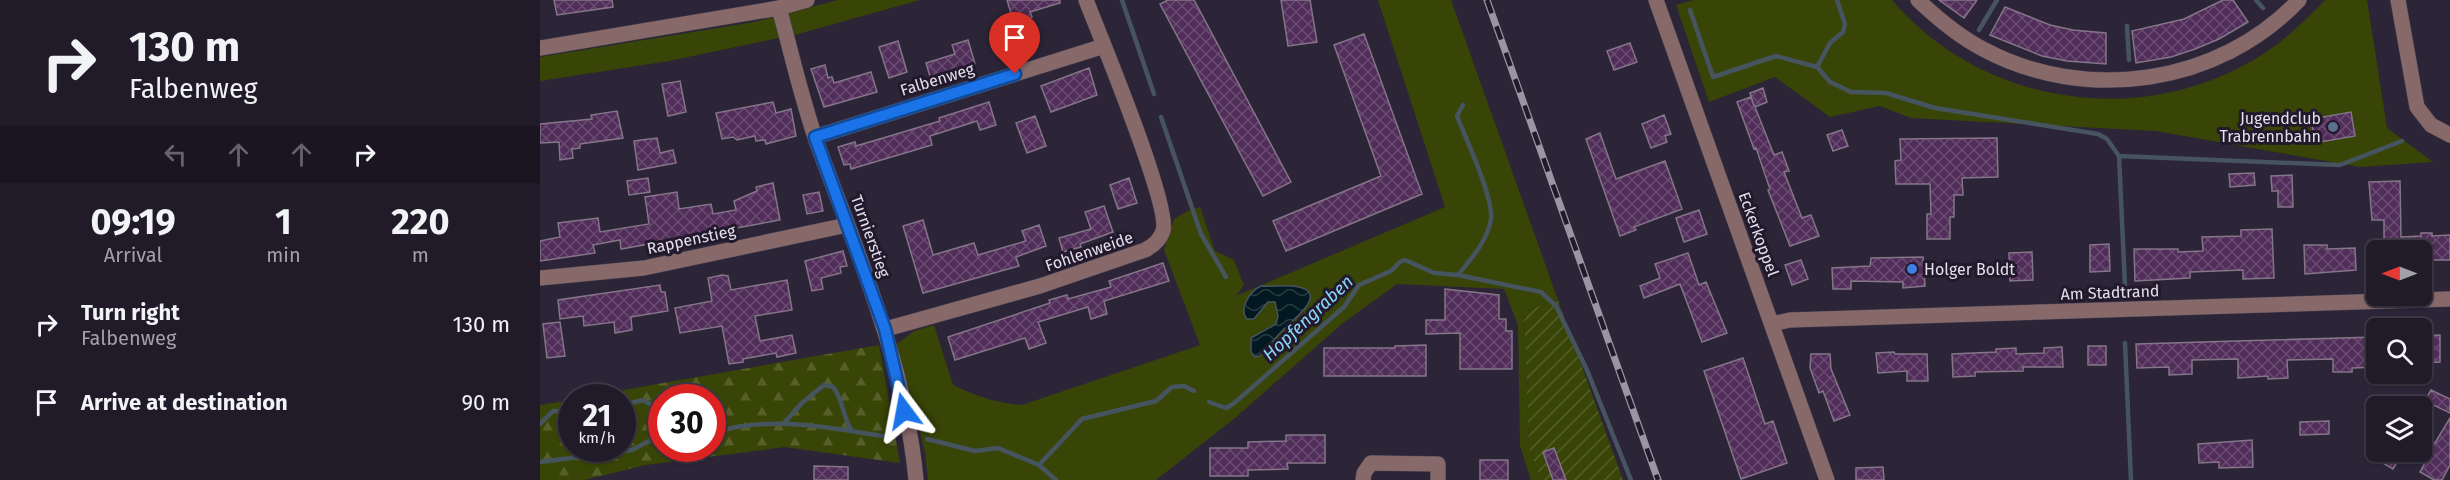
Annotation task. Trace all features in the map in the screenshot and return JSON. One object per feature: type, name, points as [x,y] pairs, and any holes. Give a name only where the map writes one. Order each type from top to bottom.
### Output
[{"type":"street","points":[[540,48],[780,8],[807,0]]},
{"type":"street","name":"Fohlenweide","points":[[885,329],[1040,286],[1145,250],[1155,244],[1163,230],[1163,210],[1086,0]]},
{"type":"street","name":"Eckerkoppel","points":[[1656,0],[1827,480]]},
{"type":"street","points":[[1918,0],[1959,35],[2010,62],[2065,77],[2102,81],[2148,78],[2201,64],[2250,40],[2272,25],[2299,0]]},
{"type":"street","points":[[2398,0],[2417,107],[2431,125],[2450,135]]},
{"type":"street","name":"Turnierstieg","points":[[780,8],[815,137],[885,329],[913,453],[916,480]]},
{"type":"street","name":"Falbenweg","points":[[815,137],[1104,46]]},
{"type":"street","name":"Rappenstieg","points":[[540,278],[644,268],[848,225]]},
{"type":"street","name":"Am Stadtrand","points":[[1772,324],[1801,319],[2450,298]]},
{"type":"street","points":[[1363,480],[1364,473],[1371,463],[1438,464],[1438,480]]},
{"type":"green space","points":[[838,0],[920,0],[798,34],[669,61],[540,81],[540,57],[754,22]]},
{"type":"green space","points":[[1378,0],[1451,0],[1558,300],[1524,311],[1529,449],[1541,480],[1531,480],[1520,446],[1518,325],[1504,289],[1397,284],[1343,323],[1235,418],[1156,480],[928,480],[925,452],[897,344],[914,331],[934,325],[953,385],[1003,403],[1022,405],[1200,345],[1164,250],[1174,219],[1188,211],[1200,207],[1215,251],[1234,260],[1244,285],[1236,296],[1445,207]],"holes":[[[1261,286],[1268,287],[1304,312],[1287,326],[1260,356],[1263,330],[1276,324],[1278,316],[1275,302],[1268,301],[1263,307],[1242,307],[1254,289]]]},
{"type":"green space","points":[[1694,0],[1892,0],[1929,36],[1971,64],[2017,84],[2066,96],[2115,99],[2165,93],[2214,79],[2269,50],[2325,0],[2367,0],[2387,128],[2433,162],[2360,167],[2156,131],[1911,118],[1880,106],[1830,117],[1775,77],[1709,102],[1676,5]]},
{"type":"green space","points":[[1558,300],[1623,480],[1541,480],[1529,449],[1524,311]]},
{"type":"green space","points":[[879,345],[900,463],[785,447],[726,455],[726,384],[658,384]]},
{"type":"green space","points":[[648,386],[648,462],[669,462],[646,465],[584,480],[540,480],[540,405],[558,402],[558,462],[636,462],[636,388]]},
{"type":"water","points":[[1261,286],[1294,286],[1307,290],[1310,295],[1301,313],[1260,356],[1255,357],[1251,352],[1251,338],[1276,324],[1278,316],[1275,302],[1268,302],[1254,319],[1247,319],[1244,310],[1246,301]]},
{"type":"building","points":[[554,0],[612,0],[613,7],[557,15]]},
{"type":"building","points":[[1007,0],[1060,0],[1060,3],[1030,12],[1032,17],[1014,23]]},
{"type":"building","points":[[1168,0],[1194,0],[1291,182],[1263,196],[1160,4]]},
{"type":"building","points":[[1281,0],[1310,0],[1317,42],[1288,46]]},
{"type":"building","points":[[1939,0],[1977,0],[1964,18]]},
{"type":"building","points":[[2223,0],[2233,0],[2248,22],[2219,39],[2195,49],[2171,57],[2136,63],[2132,31],[2184,19]]},
{"type":"building","points":[[2005,7],[2050,25],[2106,33],[2106,64],[2067,61],[2042,56],[1990,35]]},
{"type":"building","points":[[1364,34],[1422,194],[1286,251],[1273,221],[1381,176],[1334,45]]},
{"type":"building","points":[[968,40],[975,64],[944,74],[945,79],[932,83],[926,63],[955,54],[952,45]]},
{"type":"building","points":[[898,41],[907,72],[889,78],[879,47]]},
{"type":"building","points":[[1630,43],[1637,62],[1614,70],[1607,51]]},
{"type":"building","points":[[825,65],[828,78],[832,77],[834,83],[871,72],[877,92],[824,107],[811,69]]},
{"type":"building","points":[[1089,68],[1097,95],[1051,112],[1041,86]]},
{"type":"building","points":[[680,81],[686,112],[668,116],[662,84]]},
{"type":"building","points":[[1763,88],[1767,102],[1755,107],[1774,155],[1782,152],[1789,171],[1784,172],[1802,218],[1811,215],[1819,236],[1790,246],[1768,190],[1770,189],[1756,148],[1754,149],[1737,102],[1751,97],[1754,106],[1750,93]]},
{"type":"building","points":[[773,102],[776,113],[791,109],[796,136],[766,144],[765,140],[756,141],[755,136],[737,140],[733,137],[722,139],[716,113]]},
{"type":"building","points":[[989,102],[996,125],[980,130],[977,121],[930,136],[932,145],[851,169],[850,164],[844,165],[838,147],[855,142],[856,146],[940,121],[939,118]]},
{"type":"building","points":[[617,111],[623,138],[580,144],[580,148],[572,149],[573,158],[560,160],[559,142],[540,143],[540,124],[592,119],[591,115]]},
{"type":"building","name":"Jugendclub Trabrennbahn","points":[[2351,112],[2355,136],[2315,143],[2311,119]]},
{"type":"building","points":[[1664,115],[1671,134],[1665,136],[1667,142],[1651,148],[1642,124]]},
{"type":"building","points":[[1035,116],[1046,146],[1027,153],[1016,123]]},
{"type":"building","points":[[1842,130],[1848,146],[1833,151],[1827,135]]},
{"type":"building","points":[[1600,133],[1616,179],[1665,161],[1682,209],[1634,227],[1636,230],[1620,236],[1586,139]]},
{"type":"building","points":[[657,138],[660,153],[673,150],[676,163],[638,170],[634,141]]},
{"type":"building","points":[[1997,138],[1998,177],[1962,178],[1963,195],[1954,195],[1954,217],[1950,217],[1950,239],[1927,239],[1927,214],[1931,214],[1930,184],[1896,184],[1895,161],[1901,160],[1900,139]]},
{"type":"building","points":[[2254,173],[2255,185],[2230,187],[2229,174]]},
{"type":"building","points":[[2292,175],[2293,207],[2278,207],[2278,191],[2272,191],[2271,176]]},
{"type":"building","points":[[648,178],[650,192],[629,195],[627,181]]},
{"type":"building","points":[[1129,178],[1137,203],[1118,209],[1110,185]]},
{"type":"building","points":[[2400,181],[2401,237],[2421,236],[2421,233],[2432,233],[2432,236],[2450,235],[2450,260],[2432,260],[2432,240],[2384,240],[2384,220],[2372,220],[2369,182]]},
{"type":"building","points":[[773,183],[780,220],[621,249],[620,240],[593,245],[595,253],[540,261],[540,241],[560,237],[558,223],[598,218],[600,232],[649,224],[645,197],[677,192],[679,209],[711,204],[713,214],[736,210],[734,201],[757,191],[756,187]]},
{"type":"building","points":[[819,192],[823,211],[807,214],[803,195]]},
{"type":"building","points":[[1104,206],[1113,232],[1080,244],[1081,247],[1063,252],[1059,238],[1091,229],[1085,212]]},
{"type":"building","points":[[1699,210],[1707,234],[1684,242],[1676,218]]},
{"type":"building","points":[[923,220],[933,255],[974,243],[978,255],[1026,241],[1022,231],[1039,225],[1046,246],[1016,257],[1019,266],[923,293],[903,226]]},
{"type":"building","points":[[2272,229],[2274,278],[2243,279],[2243,270],[2190,272],[2190,278],[2135,281],[2134,249],[2203,251],[2202,237],[2241,236],[2241,230]]},
{"type":"building","points":[[2109,244],[2110,271],[2090,272],[2090,245]]},
{"type":"building","points":[[2304,245],[2327,245],[2327,249],[2355,248],[2356,270],[2305,274]]},
{"type":"building","points":[[843,251],[847,266],[840,267],[841,273],[821,278],[823,289],[812,291],[805,261]]},
{"type":"building","points":[[2032,252],[2033,280],[2010,281],[2009,253]]},
{"type":"building","points":[[1688,253],[1699,285],[1706,282],[1727,333],[1702,342],[1680,284],[1644,298],[1640,286],[1660,278],[1655,264]]},
{"type":"building","points":[[1923,257],[1925,286],[1903,288],[1903,282],[1851,281],[1851,289],[1833,289],[1832,268],[1870,266],[1871,258]]},
{"type":"building","points":[[1801,260],[1808,279],[1792,285],[1785,265]]},
{"type":"building","points":[[1163,263],[1169,281],[1104,301],[1107,314],[1091,319],[1088,307],[1038,322],[1046,343],[1029,349],[1025,338],[955,360],[948,337],[1050,303],[1049,300],[1067,295],[1068,299],[1111,287],[1109,281]]},
{"type":"building","points":[[728,276],[731,290],[787,280],[792,310],[755,316],[760,341],[792,335],[796,353],[777,357],[776,353],[729,364],[722,326],[680,333],[675,308],[712,301],[708,278]]},
{"type":"building","points":[[660,285],[661,292],[665,292],[668,311],[631,317],[632,330],[615,333],[614,322],[584,326],[583,316],[560,319],[558,300]]},
{"type":"building","points":[[1445,289],[1499,295],[1499,319],[1506,319],[1506,331],[1512,331],[1512,369],[1460,369],[1460,333],[1426,334],[1426,320],[1445,320]]},
{"type":"building","points":[[560,322],[565,356],[547,358],[543,324]]},
{"type":"building","points":[[2432,335],[2440,335],[2440,362],[2432,362]]},
{"type":"building","points":[[2366,337],[2366,367],[2352,368],[2352,372],[2333,372],[2333,359],[2287,360],[2288,378],[2268,379],[2268,376],[2238,378],[2238,359],[2192,360],[2192,374],[2169,375],[2169,367],[2137,368],[2136,344]]},
{"type":"building","points":[[1426,345],[1426,376],[1324,376],[1324,348],[1395,348],[1395,346]]},
{"type":"building","points":[[2088,346],[2106,346],[2106,365],[2088,365]]},
{"type":"building","points":[[2062,347],[2063,367],[2023,367],[2023,371],[1975,372],[1975,376],[1953,377],[1952,354],[1996,352],[1996,349],[2016,348],[2016,354],[2044,353],[2044,348]]},
{"type":"building","points":[[1894,352],[1895,354],[1927,354],[1928,381],[1907,381],[1907,371],[1878,373],[1876,353]]},
{"type":"building","points":[[1811,354],[1830,354],[1831,369],[1850,415],[1834,421],[1823,391],[1819,393],[1810,368]]},
{"type":"building","points":[[1743,358],[1765,424],[1773,421],[1787,463],[1741,479],[1704,371]]},
{"type":"building","points":[[2431,390],[2450,399],[2450,413],[2432,404],[2432,396],[2428,396]]},
{"type":"building","points":[[2450,418],[2450,465],[2442,480],[2434,480],[2420,472],[2425,462],[2432,462],[2432,442],[2435,443]]},
{"type":"building","points":[[2329,421],[2329,434],[2300,435],[2300,422]]},
{"type":"building","points":[[1286,435],[1325,435],[1325,463],[1287,463],[1288,469],[1248,470],[1248,476],[1210,476],[1210,448],[1248,448],[1248,442],[1286,441]]},
{"type":"building","points":[[2252,440],[2253,467],[2219,468],[2219,462],[2199,463],[2198,444]]},
{"type":"building","points":[[1554,448],[1566,480],[1553,480],[1543,452]]},
{"type":"building","points":[[1480,460],[1508,460],[1508,480],[1480,480]]},
{"type":"building","points":[[2381,462],[2397,462],[2393,469]]},
{"type":"building","points":[[814,466],[848,467],[848,480],[814,480]]},
{"type":"building","points":[[1883,467],[1884,480],[1856,480],[1856,468]]},
{"type":"waterway","points":[[1122,0],[1154,94]]},
{"type":"waterway","points":[[1817,67],[1830,43],[1843,32],[1845,24],[1837,0]]},
{"type":"waterway","points":[[1979,30],[1997,0]]},
{"type":"waterway","points":[[2256,0],[2263,8]]},
{"type":"waterway","points":[[1690,10],[1713,77],[1776,56],[1817,67],[1830,82],[1851,92],[1886,93],[1935,108],[2098,134],[2107,139],[2119,156]]},
{"type":"waterway","points":[[2127,26],[2129,60]]},
{"type":"waterway","points":[[1458,275],[1483,242],[1491,219],[1488,196],[1457,116],[1463,105]]},
{"type":"waterway","points":[[1161,117],[1201,234],[1226,277]]},
{"type":"waterway","name":"Hopfengraben","points":[[2125,286],[2119,156],[2340,165],[2402,141]]},
{"type":"waterway","name":"Hopfengraben","points":[[1209,402],[1226,408],[1233,404],[1344,307],[1359,285],[1391,271],[1405,260],[1434,273],[1458,275],[1541,292],[1556,306],[1587,370],[1631,480]]},
{"type":"waterway","name":"Hopfengraben","points":[[2125,343],[2131,480]]},
{"type":"waterway","points":[[783,424],[803,402],[824,385],[833,387],[837,392],[852,431]]},
{"type":"waterway","name":"Hopfengraben","points":[[1039,465],[1082,419],[1156,401],[1172,387],[1184,386],[1194,391]]},
{"type":"waterway","points":[[636,402],[643,400],[648,403]]},
{"type":"waterway","points":[[540,424],[553,411],[558,411]]},
{"type":"waterway","points":[[726,430],[740,426],[780,424],[817,426],[889,437]]},
{"type":"waterway","points":[[927,439],[975,451],[998,448],[1039,465],[1056,480]]},
{"type":"waterway","points":[[540,462],[632,450],[648,442]]},
{"type":"railway","points":[[1487,0],[1658,480]]},
{"type":"place","name":"Jugendclub Trabrennbahn","points":[[2333,127]]},
{"type":"place","name":"Holger Boldt","points":[[1912,269]]},
{"type":"route","points":[[904,411],[885,329],[815,137],[1015,74]]}]
